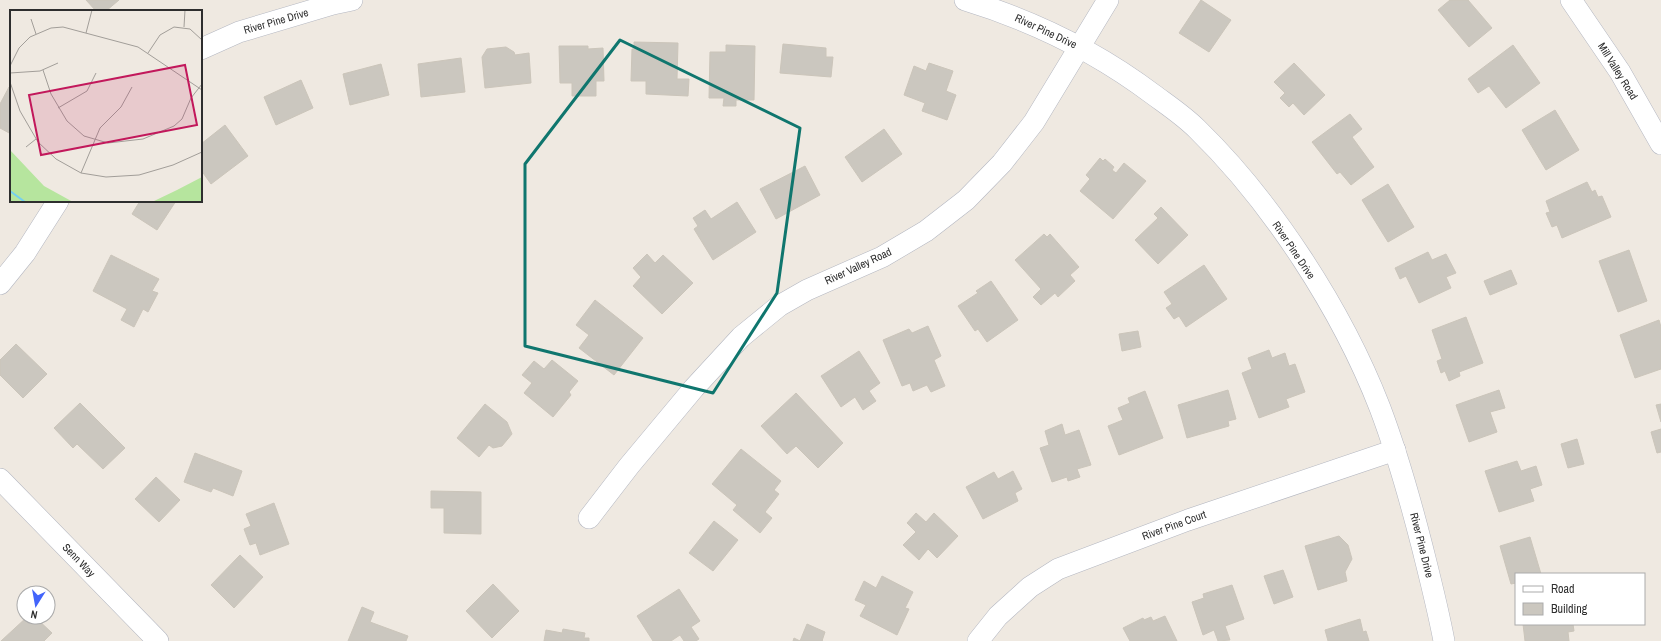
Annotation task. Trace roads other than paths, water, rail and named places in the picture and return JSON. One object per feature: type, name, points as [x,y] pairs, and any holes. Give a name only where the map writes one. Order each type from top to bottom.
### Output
[{"type":"street","name":"River Pine Drive","points":[[202,49],[239,32],[352,0]]},
{"type":"street","name":"River Pine Drive","points":[[965,0],[1000,10],[1080,46],[1130,77],[1179,113],[1198,130],[1251,189],[1282,229],[1329,302],[1356,353],[1379,406],[1395,450],[1419,533],[1444,641]]},
{"type":"street","name":"River Valley Road","points":[[590,518],[629,466],[694,388],[741,337],[779,306],[807,290],[882,257],[926,231],[966,200],[1002,163],[1034,122],[1108,0]]},
{"type":"street","name":"Mill Valley Road","points":[[1571,0],[1620,72],[1661,144]]},
{"type":"street","points":[[0,284],[25,253],[57,202]]},
{"type":"street","name":"River Pine Court","points":[[978,641],[998,616],[1030,587],[1058,569],[1188,520],[1395,450]]},
{"type":"street","name":"Senn Way","points":[[0,479],[158,641]]}]
